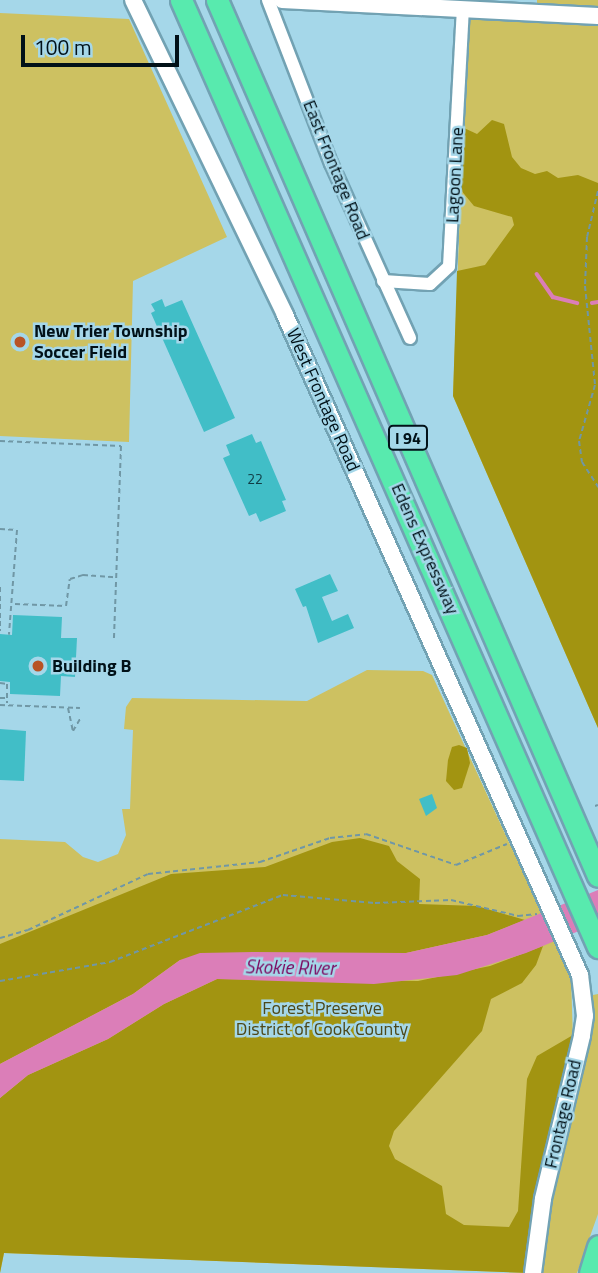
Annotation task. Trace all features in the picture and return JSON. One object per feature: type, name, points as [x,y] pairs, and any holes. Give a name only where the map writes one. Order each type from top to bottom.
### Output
[{"type":"highway","name":"Edens Expressway","points":[[181,0],[580,898],[594,937]]},
{"type":"highway","name":"Edens Expressway","points":[[217,0],[598,876]]},
{"type":"highway","points":[[590,1273],[598,1246]]},
{"type":"street","name":"West Frontage Road","points":[[133,0],[285,315],[504,804]]},
{"type":"street","name":"East Frontage Road","points":[[268,0],[383,281],[410,338]]},
{"type":"street","points":[[282,0],[406,3],[463,9],[598,16]]},
{"type":"street","name":"Lagoon Lane","points":[[383,281],[430,284],[450,266],[463,9]]},
{"type":"street","name":"Frontage Road","points":[[504,804],[548,911],[565,937],[580,975],[585,1016],[543,1199],[533,1273]]},
{"type":"path","points":[[598,191],[587,236],[584,286],[594,392],[579,441],[582,462],[598,487]]},
{"type":"path","points":[[0,441],[121,446],[114,641]]},
{"type":"path","points":[[0,530],[18,530],[15,604]]},
{"type":"path","points":[[9,635],[10,603],[65,606],[70,579],[83,575],[116,577]]},
{"type":"path","points":[[0,587],[0,631]]},
{"type":"path","points":[[0,683],[7,684],[8,705]]},
{"type":"path","points":[[0,698],[7,698]]},
{"type":"path","points":[[0,705],[80,708]]},
{"type":"path","points":[[68,707],[73,731],[80,719]]},
{"type":"path","points":[[0,938],[28,930],[148,874],[274,859],[330,838],[366,834],[456,865],[508,844]]},
{"type":"path","points":[[0,981],[110,962],[283,895],[375,902],[451,900],[525,917],[548,911]]},
{"type":"green space","points":[[537,0],[598,0],[598,8],[537,5]]},
{"type":"green space","points":[[0,13],[129,19],[227,237],[133,281],[129,442],[0,436]]},
{"type":"green space","points":[[474,16],[598,21],[598,728],[453,396],[467,24]]},
{"type":"green space","points":[[492,120],[504,124],[512,157],[521,168],[535,174],[547,171],[558,178],[578,175],[598,183],[598,728],[453,396],[457,271],[485,265],[514,225],[512,217],[474,206],[460,189],[464,128],[477,134]]},
{"type":"green space","name":"Forest Preserve District of Cook County","points":[[367,670],[423,671],[432,675],[571,977],[573,1040],[533,1209],[528,1273],[4,1253],[0,1273],[0,839],[65,842],[83,857],[98,862],[118,854],[126,835],[122,809],[130,809],[133,730],[124,729],[126,707],[132,698],[307,701]]},
{"type":"green space","points":[[459,745],[467,748],[470,763],[462,788],[454,790],[446,781],[448,760],[452,747]]},
{"type":"green space","points":[[360,838],[389,846],[397,861],[420,879],[419,904],[477,906],[525,920],[487,935],[406,953],[180,960],[133,994],[0,1064],[0,944],[171,874],[265,867],[332,842]]},
{"type":"green space","points":[[543,946],[536,965],[522,983],[491,999],[482,1031],[394,1131],[389,1146],[395,1159],[442,1186],[446,1214],[464,1225],[509,1227],[518,1211],[527,1079],[537,1056],[573,1035],[533,1209],[528,1273],[4,1253],[0,1273],[0,1098],[28,1075],[108,1039],[164,1004],[217,979],[418,981],[490,966]]},
{"type":"green space","points":[[598,994],[598,1214],[577,1273],[541,1273],[550,1195],[583,1067],[593,995]]},
{"type":"water","name":"Skokie River","points":[[598,890],[598,923],[526,953],[457,975],[374,984],[217,979],[164,1004],[108,1039],[28,1075],[0,1098],[0,1064],[133,994],[180,960],[200,953],[406,953],[487,935]]},
{"type":"building","points":[[162,299],[165,307],[182,300],[235,418],[204,432],[151,313],[155,311],[151,304]]},
{"type":"building","points":[[252,434],[256,443],[261,441],[286,500],[282,501],[286,511],[260,522],[256,513],[249,516],[223,458],[230,455],[226,445]]},
{"type":"building","points":[[330,574],[338,591],[322,597],[332,621],[348,614],[354,628],[318,643],[306,606],[303,607],[295,589]]},
{"type":"building","name":"Building B","points":[[13,615],[62,617],[61,638],[77,638],[75,677],[61,676],[60,696],[10,694],[10,682],[0,681],[0,634],[12,635]]},
{"type":"building","points":[[0,729],[26,731],[24,781],[0,780]]},
{"type":"building","points":[[432,794],[437,808],[426,816],[419,799]]},
{"type":"waterway","points":[[537,274],[553,297],[577,303]]},
{"type":"waterway","points":[[592,303],[598,302]]},
{"type":"place","name":"New Trier Township Soccer Field","points":[[20,342]]},
{"type":"place","name":"Building B","points":[[38,666]]}]
